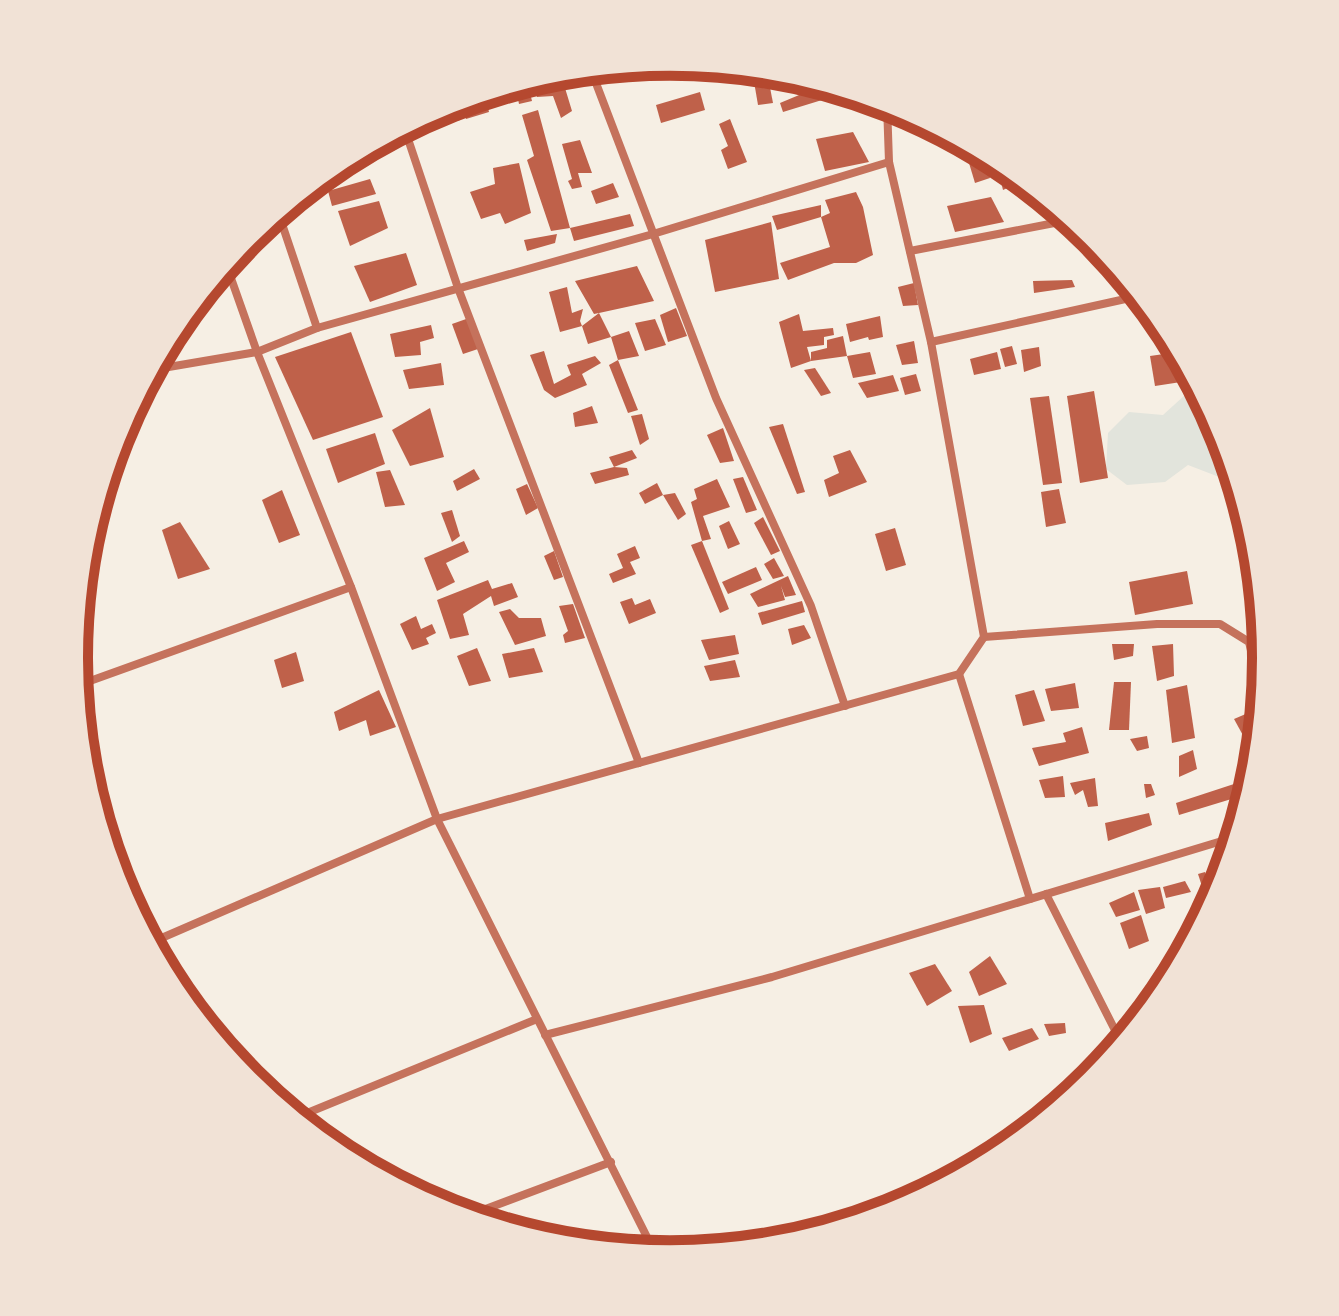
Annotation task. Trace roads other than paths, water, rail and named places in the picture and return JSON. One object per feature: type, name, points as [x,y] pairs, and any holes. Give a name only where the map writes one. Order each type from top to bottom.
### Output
[{"type":"street","points":[[595,81],[716,398],[811,606],[845,706]]},
{"type":"street","points":[[160,939],[437,819],[959,674],[984,637],[931,342],[889,162],[887,118]]},
{"type":"street","points":[[408,138],[458,288],[639,763]]},
{"type":"street","points":[[165,368],[257,352],[317,328],[653,234],[889,162]]},
{"type":"street","points":[[910,251],[1056,223]]},
{"type":"street","points":[[282,224],[317,328]]},
{"type":"street","points":[[230,276],[437,819],[648,1239]]},
{"type":"street","points":[[931,342],[1127,299]]},
{"type":"street","points":[[89,681],[351,587]]},
{"type":"street","points":[[984,637],[1157,624],[1220,624],[1249,642],[1252,654]]},
{"type":"street","points":[[959,674],[1030,899]]},
{"type":"street","points":[[545,1035],[772,977],[1222,841]]},
{"type":"street","points":[[1046,894],[1116,1031]]},
{"type":"street","points":[[307,1113],[537,1019]]},
{"type":"street","points":[[484,1210],[611,1162]]}]
